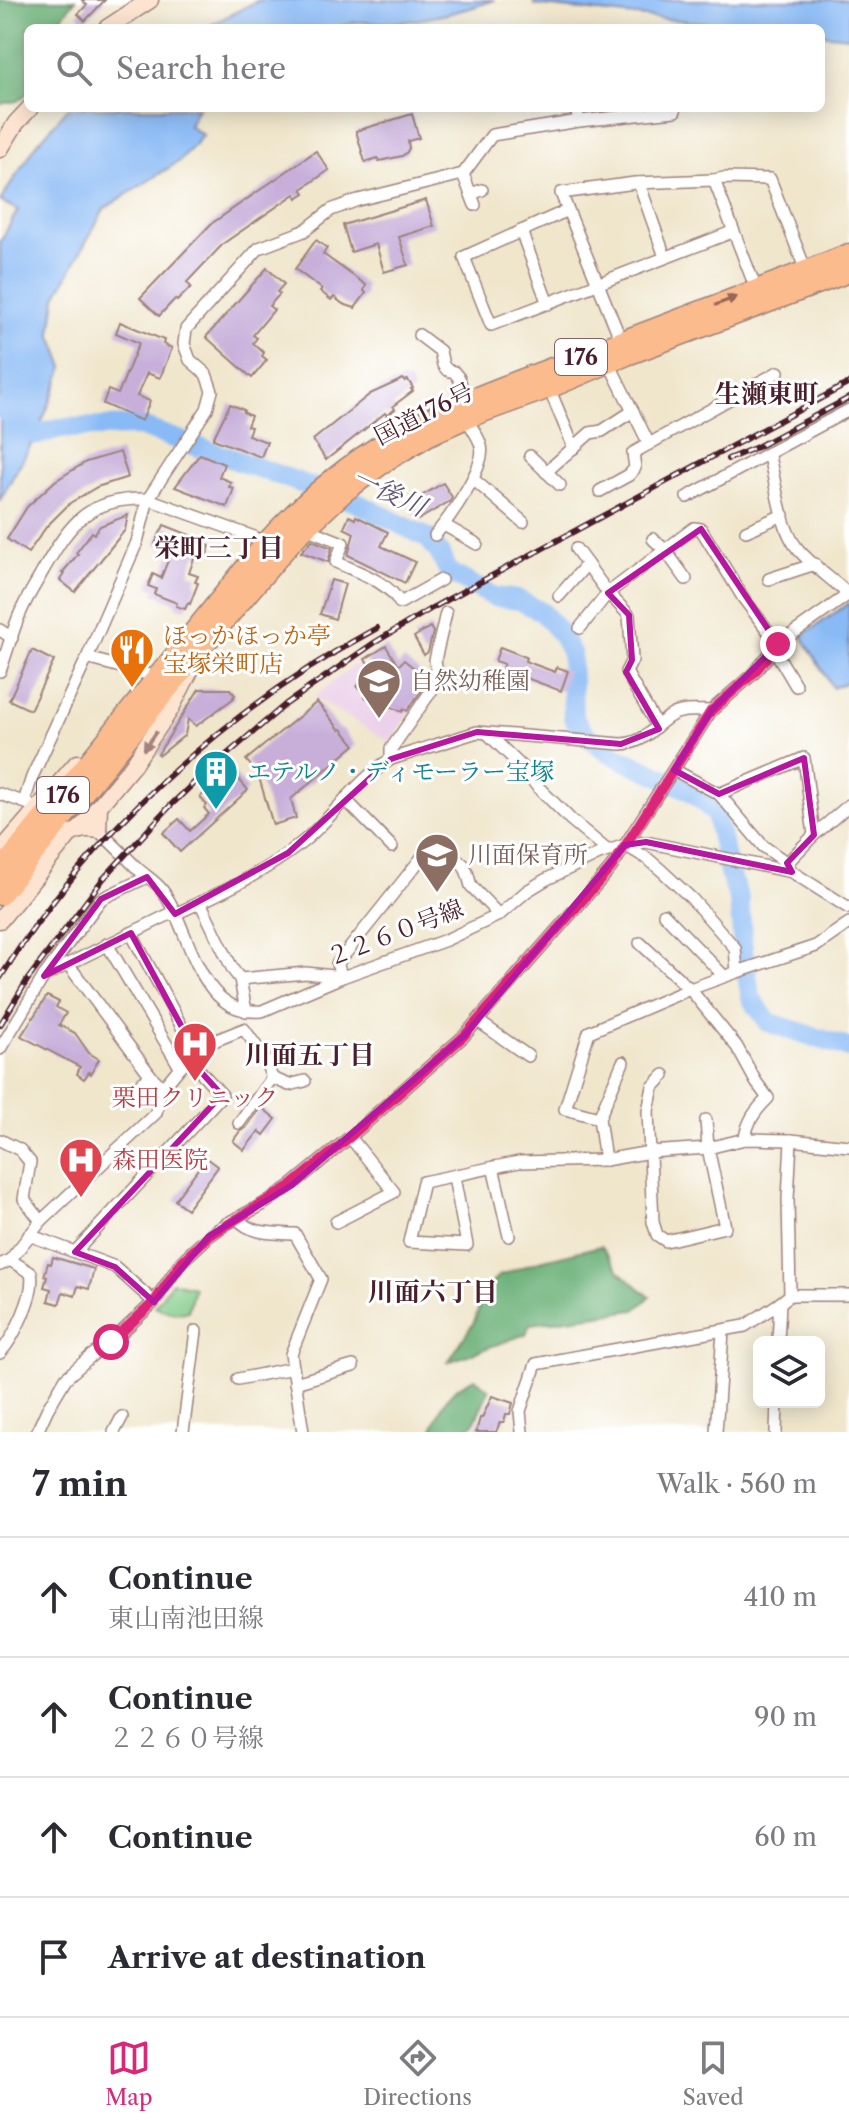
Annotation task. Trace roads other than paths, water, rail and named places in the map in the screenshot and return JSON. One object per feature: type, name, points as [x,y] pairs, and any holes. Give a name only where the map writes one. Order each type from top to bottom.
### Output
[{"type":"highway","name":"国道176号","points":[[466,410],[549,388],[615,352],[756,289],[849,254]]},
{"type":"highway","name":"国道176号","points":[[0,872],[159,678],[271,551],[328,494],[466,410],[615,352],[849,272]]},
{"type":"highway","name":"国道176号","points":[[0,895],[201,648],[271,551],[305,528],[328,494]]},
{"type":"street","points":[[113,24],[150,0]]},
{"type":"street","points":[[0,149],[26,112]]},
{"type":"street","points":[[577,112],[579,121]]},
{"type":"street","points":[[31,804],[32,777],[137,542],[148,499],[207,409],[212,391],[206,374],[190,360],[184,344],[186,329],[259,248],[304,231],[331,210],[358,200],[463,174],[492,135],[622,112]]},
{"type":"street","points":[[463,174],[476,196]]},
{"type":"street","points":[[649,444],[633,411],[599,284],[561,193],[639,183],[724,178],[770,179],[806,271]]},
{"type":"street","points":[[714,180],[756,289]]},
{"type":"street","points":[[639,183],[665,257]]},
{"type":"street","points":[[568,210],[464,257],[491,325],[732,232]]},
{"type":"street","points":[[521,231],[548,304]]},
{"type":"street","points":[[419,335],[440,351],[443,365],[459,378],[466,410],[482,447],[473,479],[435,535]]},
{"type":"street","points":[[600,491],[629,475],[635,468],[633,453],[778,372]]},
{"type":"street","points":[[549,388],[574,448]]},
{"type":"street","points":[[687,497],[849,410]]},
{"type":"street","points":[[546,472],[590,433],[602,431],[633,411]]},
{"type":"street","points":[[37,1432],[66,1378],[154,1302],[182,1261],[209,1236],[292,1185],[464,1036],[611,868],[711,711],[754,673],[776,647],[849,594],[799,550],[791,539],[776,495],[776,482],[768,453]]},
{"type":"street","points":[[530,456],[560,485]]},
{"type":"street","points":[[473,479],[523,522]]},
{"type":"street","points":[[0,671],[22,609],[69,528],[83,516],[112,501],[148,499],[254,537],[271,551]]},
{"type":"street","points":[[746,531],[783,515]]},
{"type":"street","points":[[444,525],[477,544]]},
{"type":"street","points":[[305,528],[343,543],[336,562],[385,586],[400,603],[441,580]]},
{"type":"street","points":[[580,628],[608,593],[694,528],[701,529],[776,647],[796,686]]},
{"type":"street","points":[[653,539],[686,579]]},
{"type":"street","points":[[576,549],[608,593],[629,615],[632,660],[626,672],[657,726]]},
{"type":"street","points":[[559,596],[587,564]]},
{"type":"street","points":[[769,579],[815,564]]},
{"type":"street","points":[[391,759],[391,749],[438,681],[435,660],[446,613]]},
{"type":"street","points":[[0,630],[12,638]]},
{"type":"street","points":[[138,672],[144,644]]},
{"type":"street","points":[[79,830],[133,765],[170,710],[201,648]]},
{"type":"street","points":[[87,658],[159,678]]},
{"type":"street","points":[[44,976],[236,885],[288,853],[318,828],[377,768],[391,759],[477,732],[635,743],[674,714],[711,711]]},
{"type":"street","points":[[0,852],[31,804],[126,718]]},
{"type":"street","points":[[487,733],[571,820],[608,851]]},
{"type":"street","points":[[719,794],[804,758],[814,835]]},
{"type":"street","points":[[670,776],[719,794],[763,846],[849,908]]},
{"type":"street","points":[[0,794],[31,804]]},
{"type":"street","points":[[345,799],[392,847]]},
{"type":"street","points":[[98,830],[100,805]]},
{"type":"street","points":[[790,868],[814,835],[849,805]]},
{"type":"street","points":[[0,920],[70,834],[90,828],[98,830],[161,889],[204,979],[217,995],[243,1010]]},
{"type":"street","points":[[625,845],[646,842],[718,858],[790,868]]},
{"type":"street","points":[[240,979],[306,973],[342,977],[337,964],[434,845],[463,864],[471,886],[499,915]]},
{"type":"street","points":[[625,845],[648,859],[692,899],[735,948],[742,970]]},
{"type":"street","name":"２２６０号線","points":[[243,1010],[262,1011],[342,977],[446,940],[499,915],[536,886],[625,845]]},
{"type":"street","points":[[0,1049],[44,976],[101,899],[147,877]]},
{"type":"street","points":[[200,902],[240,979],[244,1029],[264,1057],[272,1078],[289,1085],[305,1081]]},
{"type":"street","points":[[664,914],[724,976]]},
{"type":"street","points":[[599,1118],[565,1109],[589,1032],[724,976],[816,946],[849,923]]},
{"type":"street","points":[[131,933],[189,1061]]},
{"type":"street","points":[[640,943],[690,989],[737,1047],[768,1098],[749,1123],[745,1139]]},
{"type":"street","points":[[75,1252],[222,1095],[189,1061],[107,944]]},
{"type":"street","points":[[68,964],[163,1088]]},
{"type":"street","points":[[478,1021],[528,1056]]},
{"type":"street","points":[[0,1353],[17,1325],[33,1283],[31,1273],[5,1263],[41,1221],[156,1113],[163,1088],[189,1061],[214,1041],[244,1029]]},
{"type":"street","points":[[605,1160],[599,1118],[623,1062]]},
{"type":"street","points":[[664,1075],[653,1087],[648,1111],[653,1222],[657,1235],[666,1241],[725,1227],[708,1148],[706,1120]]},
{"type":"street","points":[[131,1091],[151,1076]]},
{"type":"street","points":[[239,1123],[272,1078]]},
{"type":"street","points":[[336,1222],[394,1192],[350,1137]]},
{"type":"street","points":[[454,1177],[467,1245],[409,1242],[423,1182],[519,1162],[605,1160],[650,1152],[708,1148],[745,1139],[849,1146]]},
{"type":"street","points":[[0,1140],[20,1150],[30,1162],[24,1199],[41,1221]]},
{"type":"street","points":[[790,1295],[788,1199],[791,1140]]},
{"type":"street","points":[[493,1167],[509,1236]]},
{"type":"street","points":[[237,1218],[243,1225],[258,1231],[295,1234],[321,1279],[291,1354],[308,1432]]},
{"type":"street","points":[[29,1235],[115,1267],[154,1302]]},
{"type":"street","points":[[522,1432],[520,1411],[536,1364],[723,1332],[745,1326],[790,1295],[849,1295]]},
{"type":"street","points":[[778,1336],[780,1303]]},
{"type":"street","points":[[183,1432],[196,1331]]},
{"type":"street","points":[[716,1432],[723,1332]]},
{"type":"street","points":[[295,1383],[353,1366]]},
{"type":"street","points":[[238,1379],[293,1368]]},
{"type":"street","points":[[776,1432],[777,1408]]},
{"type":"street","points":[[114,1432],[122,1417]]},
{"type":"water","points":[[259,0],[495,0],[445,14],[395,23],[213,24]]},
{"type":"water","points":[[534,0],[849,0],[849,37],[825,34],[825,24],[725,24],[535,5]]},
{"type":"water","points":[[65,112],[196,112],[189,126],[203,135],[181,160],[104,209],[56,297],[51,333],[64,367],[37,434],[0,500],[0,242],[18,210],[0,201],[36,145]]},
{"type":"water","points":[[849,603],[849,681],[833,688],[802,636]]},
{"type":"waterway","name":"一後川","points":[[0,408],[38,435],[59,428],[139,426],[355,502],[428,538],[449,572],[494,597],[519,600],[542,612],[561,634],[571,653],[573,717],[584,733],[621,759],[689,790],[716,815],[729,873],[739,899],[751,998],[768,1022],[849,1048]]},
{"type":"railway","points":[[0,1025],[28,979],[103,879],[197,780],[286,704],[374,643],[432,608],[849,383]]},
{"type":"railway","points":[[728,459],[849,398]]},
{"type":"railway","points":[[0,978],[36,924],[76,873],[166,779],[215,736],[267,697],[377,628]]},
{"type":"place","name":"ほっかほっか亭 宝塚栄町店","points":[[132,689]]},
{"type":"place","name":"自然幼稚園","points":[[379,720]]},
{"type":"place","name":"エテルノ・ディモーラー宝塚","points":[[216,811]]},
{"type":"place","name":"川面保育所","points":[[437,894]]},
{"type":"place","name":"栗田クリニック","points":[[195,1083]]},
{"type":"place","name":"森田医院","points":[[81,1199]]},
{"type":"district","name":"生瀬東町","points":[[767,394]]},
{"type":"district","name":"栄町三丁目","points":[[219,548]]},
{"type":"district","name":"川面五丁目","points":[[310,1055]]},
{"type":"district","name":"川面六丁目","points":[[433,1292]]}]
